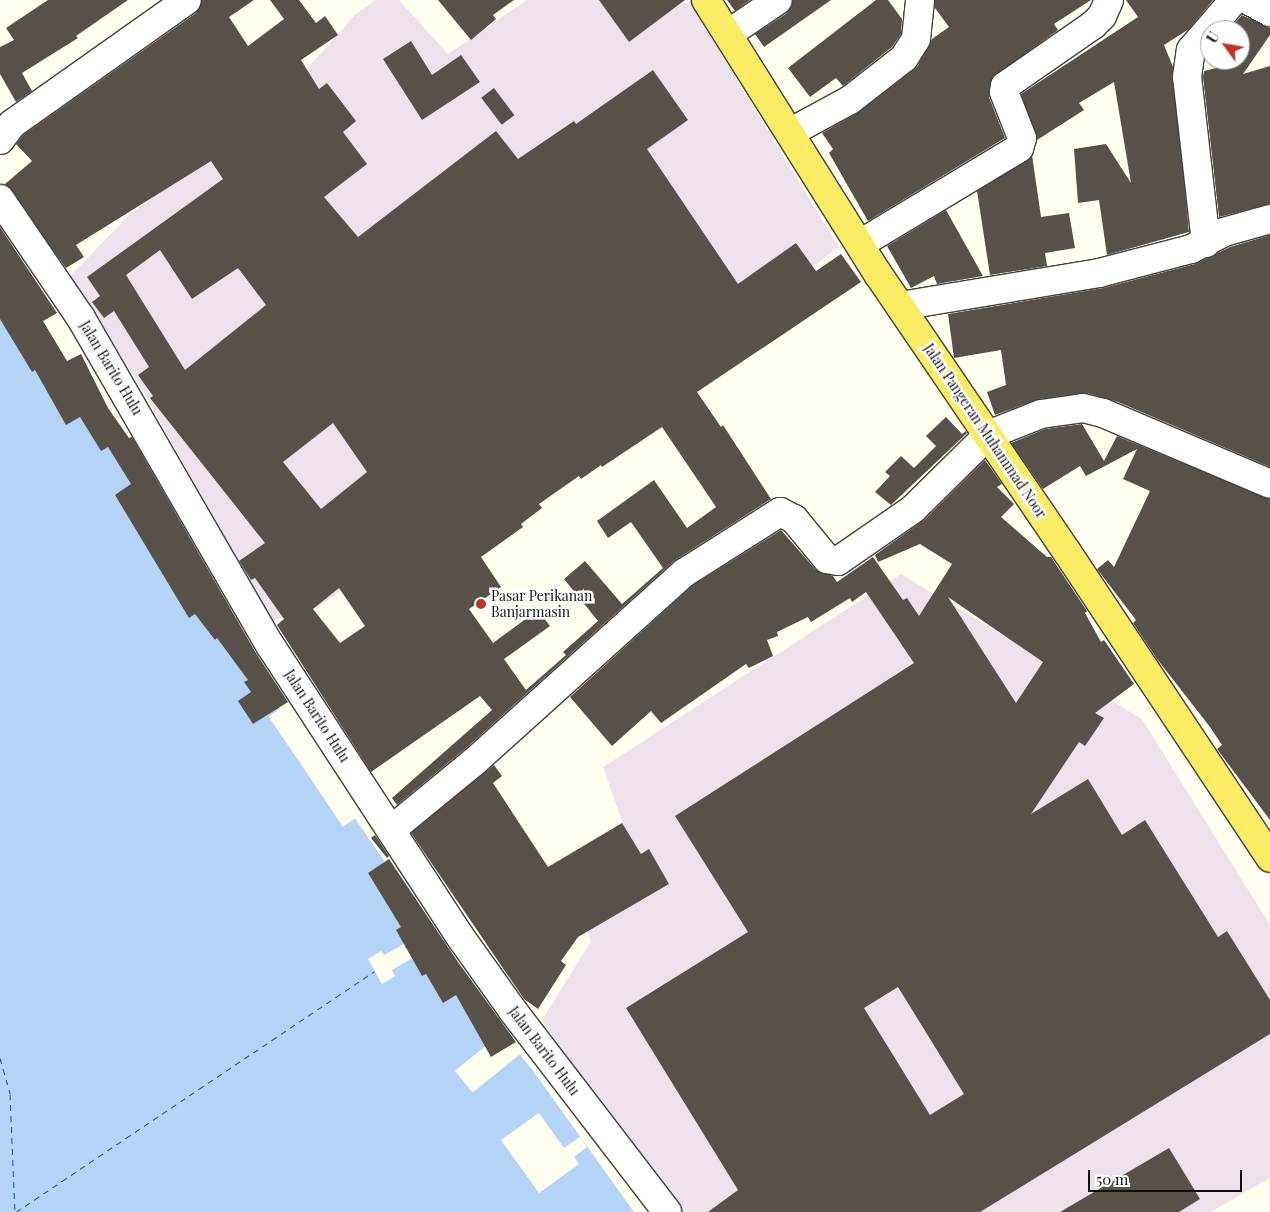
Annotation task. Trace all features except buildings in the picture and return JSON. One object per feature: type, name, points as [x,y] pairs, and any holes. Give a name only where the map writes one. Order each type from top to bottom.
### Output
[{"type":"main road","name":"Jalan Pangeran Muhammad Noor","points":[[706,0],[900,306],[1261,834],[1270,858]]},
{"type":"street","points":[[4,124],[188,0]]},
{"type":"street","points":[[728,34],[778,0]]},
{"type":"street","points":[[791,132],[850,100],[904,58],[916,40],[920,0]]},
{"type":"street","points":[[860,244],[1020,148],[1022,138],[1004,92],[1005,86],[1093,24],[1102,16],[1109,0]]},
{"type":"street","points":[[1206,243],[1187,77],[1191,50],[1234,0]]},
{"type":"street","points":[[1248,0],[1270,12]]},
{"type":"street","name":"Jalan Barito Hulu","points":[[0,198],[81,318],[270,645],[391,830],[513,1011],[667,1212]]},
{"type":"street","points":[[900,306],[1099,273],[1191,250],[1224,232],[1270,219]]},
{"type":"street","points":[[391,830],[475,762],[684,573],[759,523],[780,512],[786,512],[827,559],[838,562],[914,508],[988,435],[1041,414],[1093,410],[1270,484]]},
{"type":"shaded area","points":[[376,0],[399,0],[448,54],[527,0],[663,0],[671,10],[692,0],[699,18],[839,247],[749,314],[453,505],[316,609],[307,599],[262,631],[239,565],[145,394],[70,276],[130,214],[272,108],[357,13]]},
{"type":"shaded area","points":[[901,574],[1142,719],[1270,925],[1270,1178],[1211,1212],[674,1212],[542,1020],[591,941],[565,877],[627,836],[603,767]]},
{"type":"water","points":[[0,305],[133,480],[237,646],[500,1030],[534,1072],[634,1212],[0,1212]]},
{"type":"pier","points":[[281,708],[355,818],[343,827],[269,716]]},
{"type":"pier","points":[[433,928],[441,942],[392,970],[395,976],[382,984],[368,959],[381,951],[384,955]]},
{"type":"pier","points":[[504,1031],[522,1053],[473,1092],[455,1071]]},
{"type":"pier","points":[[539,1113],[564,1148],[580,1137],[587,1147],[574,1157],[579,1164],[539,1193],[501,1140]]},
{"type":"ferry route","points":[[16,1212],[375,971]]},
{"type":"ferry route","points":[[0,1058],[10,1094],[15,1212]]},
{"type":"place","name":"Pasar Perikanan Banjarmasin","points":[[481,604]]}]
